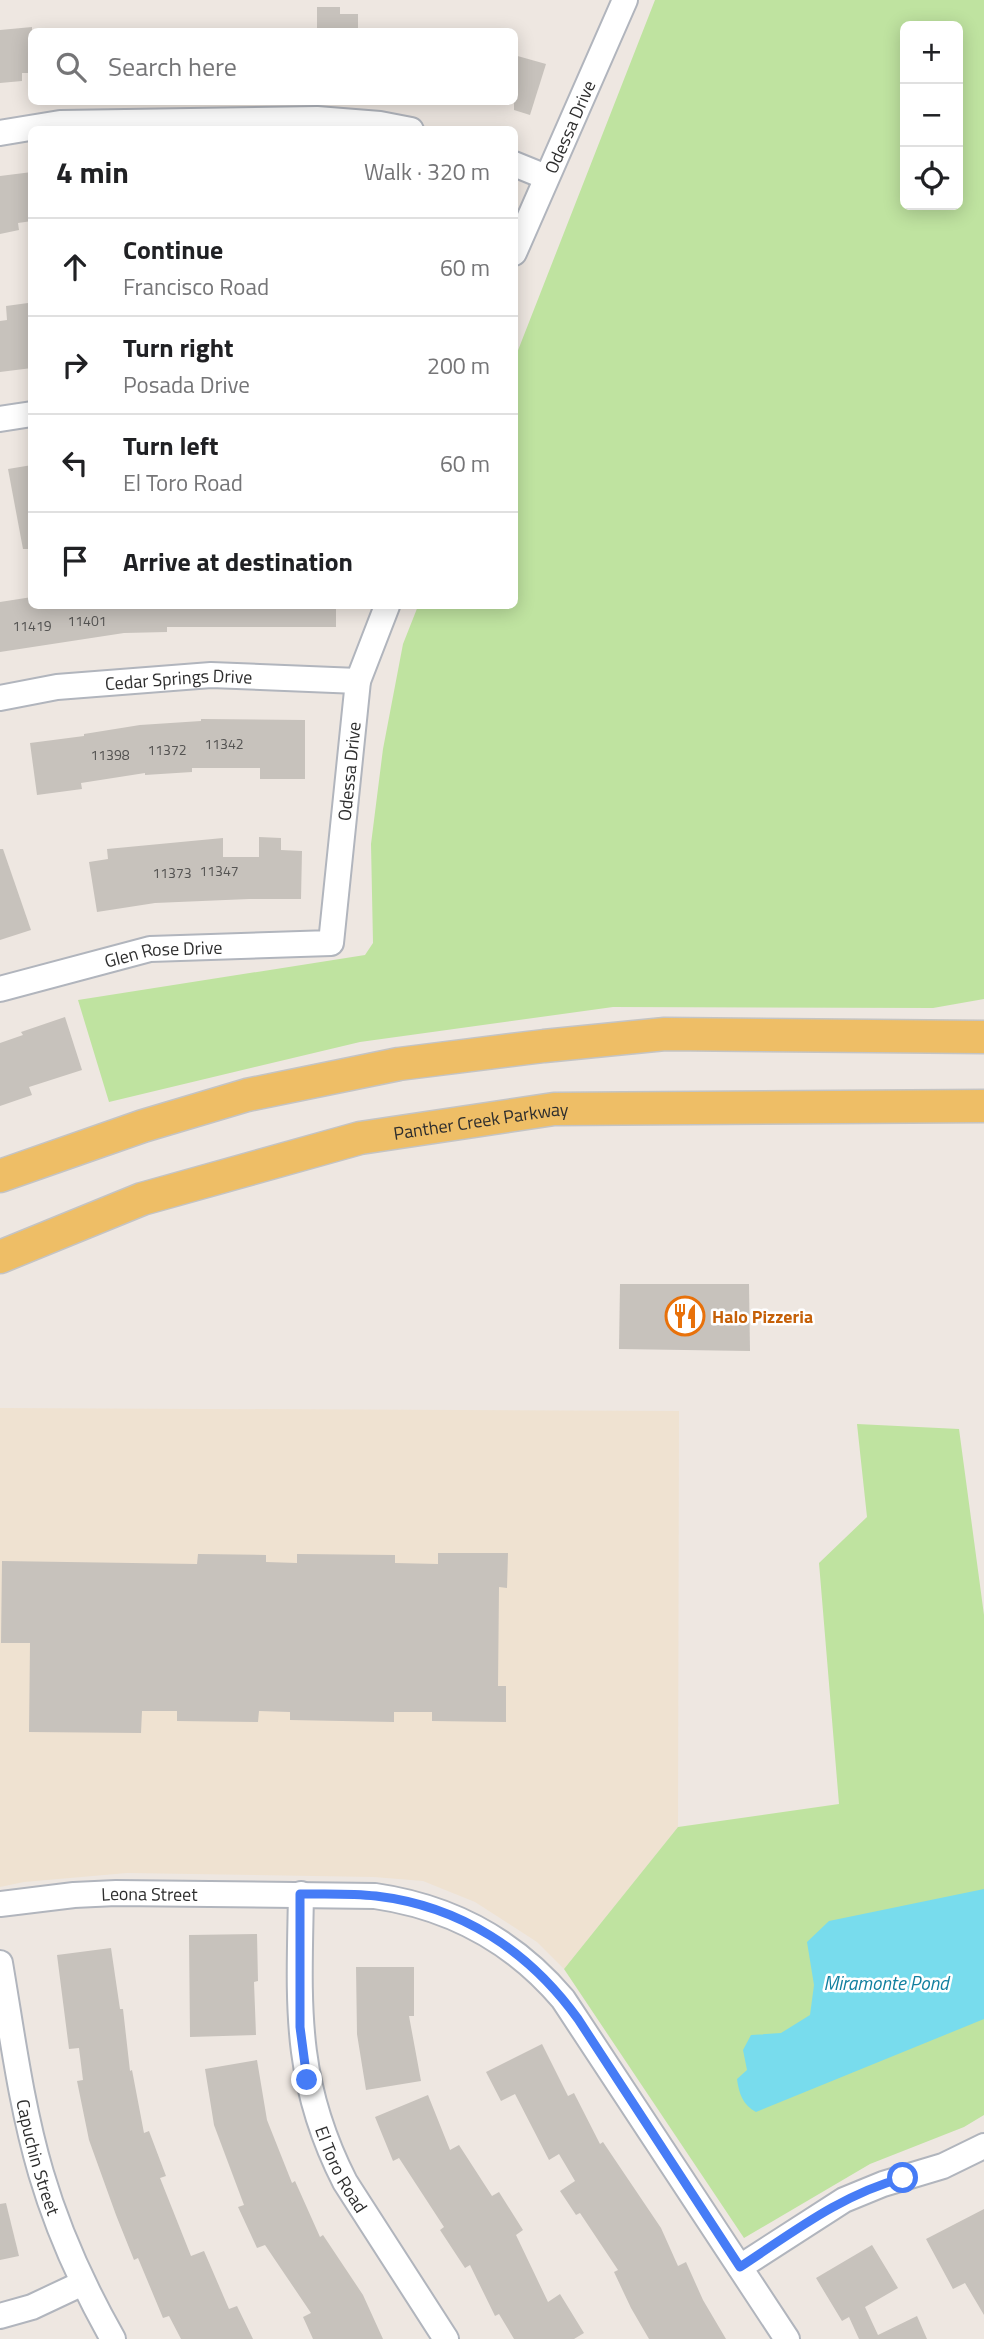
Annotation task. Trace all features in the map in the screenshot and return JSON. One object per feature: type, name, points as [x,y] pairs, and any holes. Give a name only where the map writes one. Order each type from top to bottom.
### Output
[{"type":"main road","points":[[0,1177],[143,1126],[247,1095],[400,1064],[544,1045],[665,1034],[984,1037]]},
{"type":"main road","name":"Panther Creek Parkway","points":[[0,1257],[142,1199],[360,1138],[554,1109],[984,1106]]},
{"type":"street","name":"Odessa Drive","points":[[518,244],[625,0]]},
{"type":"street","points":[[42,126],[60,123],[317,119],[390,126]]},
{"type":"street","points":[[0,133],[28,128]]},
{"type":"street","points":[[518,166],[546,177]]},
{"type":"street","points":[[0,419],[28,415]]},
{"type":"street","name":"Odessa Drive","points":[[331,943],[358,681],[386,609]]},
{"type":"street","name":"Cedar Springs Drive","points":[[0,698],[57,687],[211,676],[358,681]]},
{"type":"street","name":"Glen Rose Drive","points":[[0,989],[150,948],[331,943]]},
{"type":"street","name":"Leona Street","points":[[0,1904],[116,1893],[375,1896],[423,1905],[490,1934],[530,1964],[578,2019],[787,2339]]},
{"type":"street","name":"El Toro Road","points":[[300,1894],[300,2027],[302,2054],[314,2107],[345,2182],[446,2339]]},
{"type":"street","name":"Capuchin Street","points":[[0,1964],[37,2158],[53,2209],[83,2283],[113,2339]]},
{"type":"street","points":[[740,2267],[844,2200],[883,2184],[943,2166],[984,2146]]},
{"type":"street","points":[[0,2316],[32,2307],[83,2283]]},
{"type":"shaded area","points":[[0,1408],[679,1411],[678,1827],[564,1969],[537,1942],[475,1902],[423,1881],[374,1877],[127,1873],[24,1882],[0,1887]]},
{"type":"green space","points":[[655,0],[984,0],[984,999],[933,1008],[613,1007],[360,1042],[109,1102],[78,1000],[365,955],[373,943],[371,844],[383,749],[403,644],[417,609],[518,609],[518,350]]},
{"type":"green space","points":[[857,1424],[959,1429],[984,1615],[984,2115],[964,2127],[870,2164],[744,2238],[564,1969],[678,1827],[839,1804],[819,1563],[867,1517]]},
{"type":"water","name":"Miramonte Pond","points":[[984,1889],[984,2019],[756,2112],[748,2106],[740,2094],[737,2079],[747,2070],[743,2050],[751,2035],[781,2033],[810,2015],[814,1985],[807,1942],[829,1921]]},
{"type":"building","points":[[317,7],[340,7],[340,14],[358,14],[358,28],[317,28]]},
{"type":"building","points":[[32,27],[28,28],[28,73],[22,73],[22,81],[0,83],[0,30]]},
{"type":"building","points":[[518,56],[546,64],[530,115],[514,110],[514,105],[518,105]]},
{"type":"building","points":[[28,172],[28,222],[18,223],[19,230],[0,234],[0,176]]},
{"type":"building","points":[[28,303],[28,368],[0,372],[0,321],[7,320],[6,306]]},
{"type":"building","points":[[28,466],[28,549],[23,549],[8,469]]},
{"type":"building","points":[[28,598],[28,609],[336,609],[336,627],[167,627],[167,632],[124,633],[0,652],[0,602]]},
{"type":"building","points":[[201,719],[305,720],[305,779],[260,779],[260,768],[192,768],[192,772],[145,773],[81,783],[82,789],[37,795],[30,743],[140,725]]},
{"type":"building","points":[[259,837],[281,838],[281,850],[302,851],[301,899],[155,903],[97,912],[89,862],[108,859],[107,849],[223,838],[223,857],[259,857]]},
{"type":"building","points":[[0,849],[3,849],[31,930],[0,940]]},
{"type":"building","points":[[65,1017],[82,1070],[29,1087],[32,1095],[0,1106],[0,1043],[23,1035],[21,1032]]},
{"type":"building","name":"Halo Pizzeria","points":[[620,1284],[749,1284],[750,1351],[619,1349]]},
{"type":"building","points":[[438,1553],[508,1553],[507,1588],[499,1587],[498,1686],[506,1686],[506,1722],[432,1721],[432,1712],[394,1712],[394,1722],[290,1720],[290,1712],[259,1711],[258,1722],[177,1721],[177,1711],[142,1711],[141,1733],[29,1732],[30,1643],[1,1643],[2,1561],[197,1564],[198,1554],[266,1555],[266,1562],[297,1563],[297,1554],[395,1555],[395,1563],[438,1564]]},
{"type":"building","points":[[257,1934],[258,1981],[254,1982],[256,2035],[190,2037],[189,1935]]},
{"type":"building","points":[[111,1948],[120,2009],[123,2009],[130,2071],[132,2070],[144,2133],[149,2131],[166,2176],[160,2178],[191,2256],[204,2251],[229,2309],[237,2306],[253,2339],[181,2339],[169,2316],[163,2318],[138,2258],[134,2260],[116,2215],[89,2140],[77,2081],[83,2080],[79,2048],[69,2049],[57,1955]]},
{"type":"building","points":[[356,1967],[414,1967],[414,2016],[409,2016],[421,2081],[366,2090],[357,2034]]},
{"type":"building","points":[[542,2044],[568,2096],[574,2093],[600,2144],[603,2142],[661,2228],[678,2266],[686,2262],[703,2300],[726,2339],[649,2339],[614,2272],[618,2270],[580,2213],[576,2215],[560,2191],[575,2181],[559,2154],[549,2160],[515,2094],[501,2101],[486,2072]]},
{"type":"building","points":[[257,2060],[267,2120],[292,2183],[295,2181],[320,2237],[323,2235],[363,2295],[383,2339],[313,2339],[303,2317],[311,2313],[265,2245],[257,2248],[238,2207],[244,2205],[214,2125],[205,2069]]},
{"type":"building","points":[[428,2095],[450,2150],[459,2145],[492,2196],[499,2192],[523,2230],[516,2235],[548,2302],[560,2294],[584,2333],[574,2339],[514,2339],[499,2314],[495,2316],[470,2265],[465,2268],[440,2230],[444,2227],[399,2158],[393,2161],[375,2117]]},
{"type":"building","points":[[6,2203],[19,2256],[0,2260],[0,2204]]},
{"type":"building","points":[[984,2209],[984,2315],[965,2283],[953,2289],[926,2239]]},
{"type":"building","points":[[872,2245],[898,2288],[865,2307],[878,2335],[917,2316],[927,2339],[859,2339],[849,2317],[842,2321],[816,2278]]},
{"type":"place","name":"Halo Pizzeria","points":[[685,1316]]},
{"type":"route","points":[[307,2080],[300,2027],[300,1894],[350,1894],[399,1899],[446,1913],[490,1934],[547,1980],[578,2019],[740,2267],[844,2200],[903,2178]]}]
